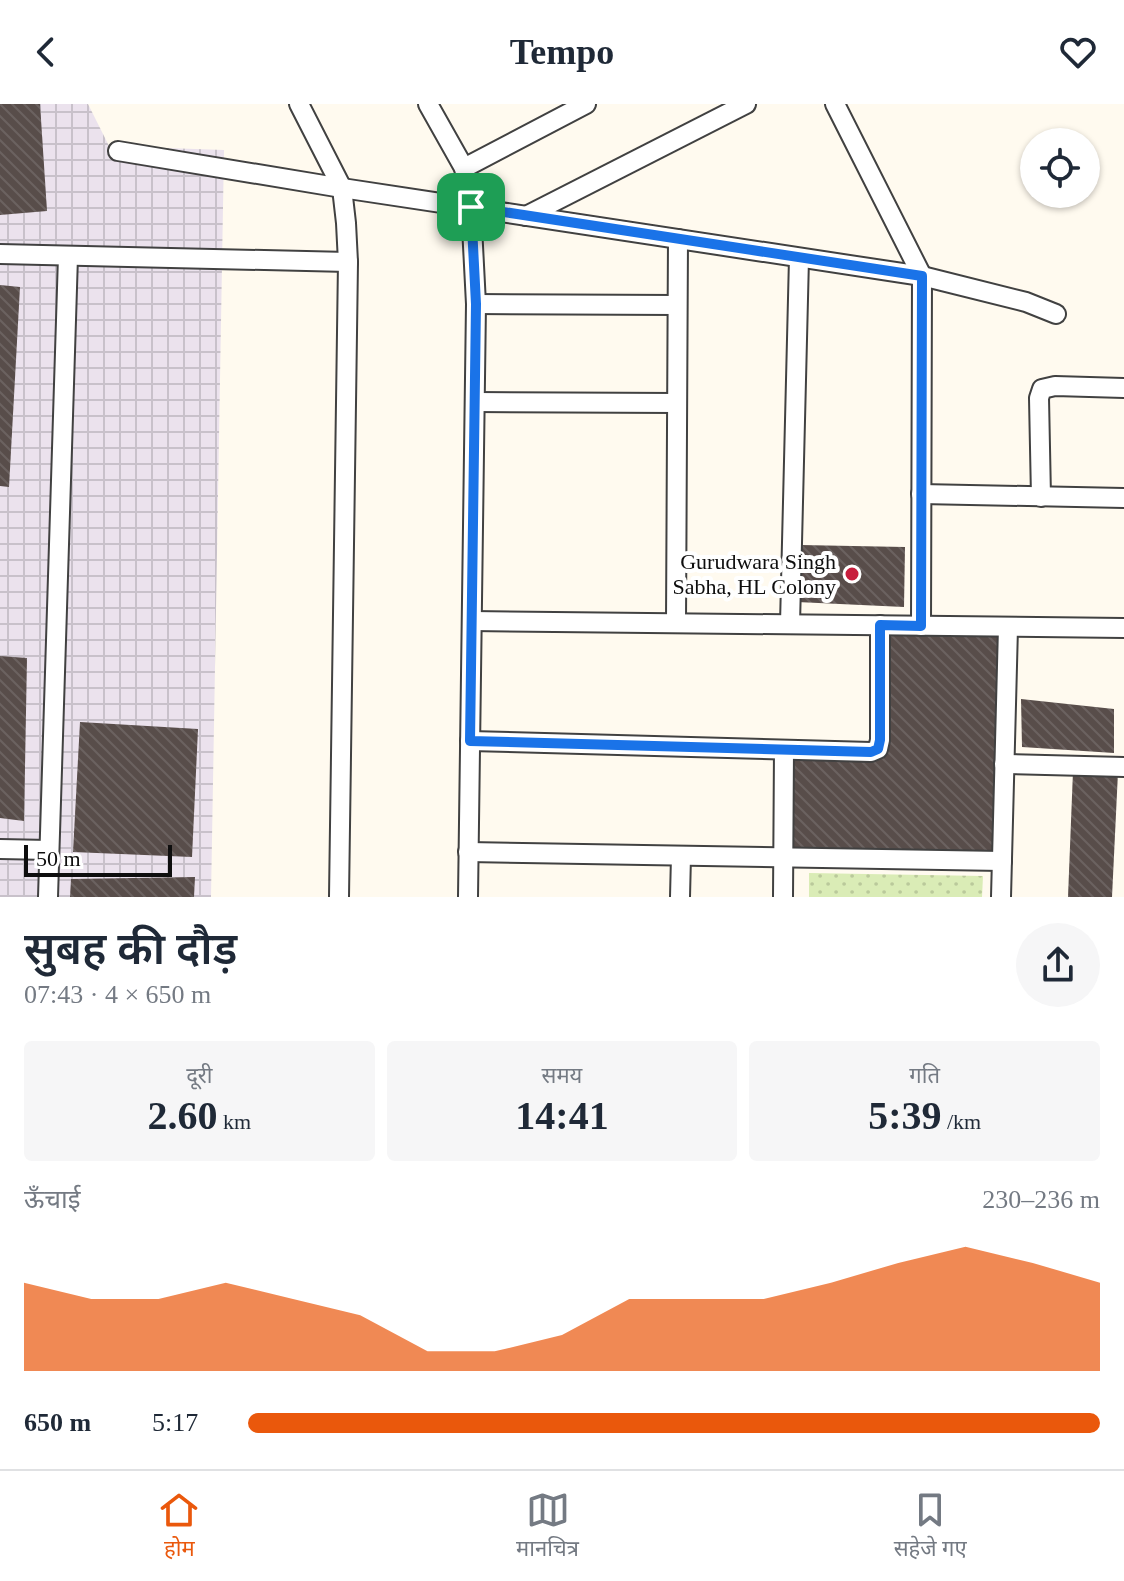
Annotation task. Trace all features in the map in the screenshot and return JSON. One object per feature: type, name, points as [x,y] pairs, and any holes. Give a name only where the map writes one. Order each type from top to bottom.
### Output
[{"type":"street","points":[[299,104],[342,188],[348,262],[339,897]]},
{"type":"street","points":[[428,104],[464,168],[471,207],[476,304],[468,897]]},
{"type":"street","points":[[464,168],[556,111],[586,104]]},
{"type":"street","points":[[526,216],[746,104]]},
{"type":"street","points":[[835,104],[922,276],[921,626]]},
{"type":"street","points":[[118,151],[922,276],[1026,302],[1056,314]]},
{"type":"street","points":[[676,623],[678,239]]},
{"type":"street","points":[[0,254],[348,262]]},
{"type":"street","points":[[48,897],[68,256]]},
{"type":"street","points":[[790,624],[799,258]]},
{"type":"street","points":[[476,304],[677,305]]},
{"type":"street","points":[[1041,497],[1039,398],[1042,389],[1055,386],[1124,388]]},
{"type":"street","points":[[476,402],[677,403]]},
{"type":"street","points":[[921,494],[1124,498]]},
{"type":"street","points":[[472,621],[1124,628]]},
{"type":"street","points":[[470,741],[871,752],[878,749],[880,740],[880,625]]},
{"type":"street","points":[[1001,897],[1008,627]]},
{"type":"street","points":[[783,897],[784,750]]},
{"type":"street","points":[[1004,764],[1124,767]]},
{"type":"street","points":[[0,849],[49,850]]},
{"type":"street","points":[[468,852],[1002,861]]},
{"type":"street","points":[[680,897],[681,856]]},
{"type":"shaded area","points":[[0,104],[88,104],[109,146],[224,150],[211,897],[0,897]]},
{"type":"green space","points":[[809,873],[983,876],[982,897],[809,897]]},
{"type":"building","points":[[0,104],[40,104],[47,211],[0,215]]},
{"type":"building","points":[[0,285],[20,287],[9,487],[0,486]]},
{"type":"building","name":"Gurudwara Singh Sabha, HL Colony","points":[[801,545],[905,547],[904,607],[797,602]]},
{"type":"building","points":[[884,628],[1005,629],[999,856],[786,854],[787,753],[882,756]]},
{"type":"building","points":[[0,656],[27,658],[24,821],[0,818]]},
{"type":"building","points":[[1021,699],[1114,709],[1114,753],[1022,747]]},
{"type":"building","points":[[80,722],[198,729],[192,857],[73,852]]},
{"type":"building","points":[[1073,771],[1118,772],[1112,897],[1068,897]]},
{"type":"building","points":[[195,877],[194,897],[70,897],[71,879]]},
{"type":"place","name":"Gurudwara Singh Sabha, HL Colony","points":[[852,574]]},
{"type":"route","points":[[471,207],[922,276],[921,626],[880,625],[878,749],[871,752],[470,741],[476,402],[476,304],[471,207]]}]
